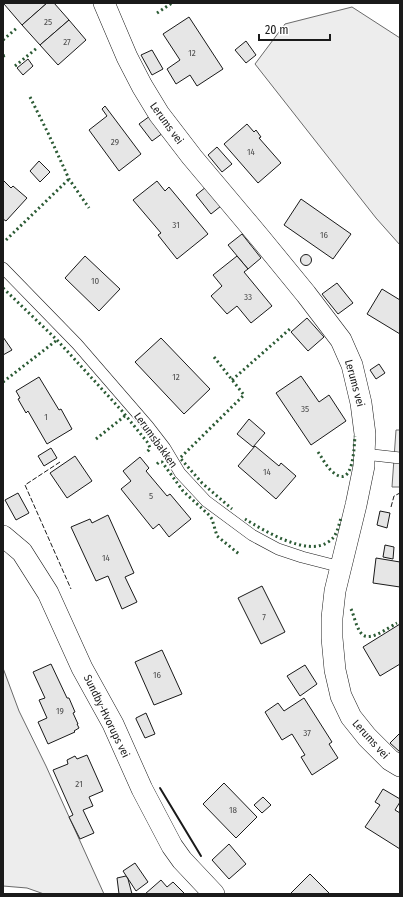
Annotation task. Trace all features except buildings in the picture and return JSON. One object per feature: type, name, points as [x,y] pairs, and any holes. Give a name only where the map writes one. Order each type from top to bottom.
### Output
[{"type":"street","name":"Lerums vei","points":[[104,3],[127,57],[159,114],[192,157],[306,294],[341,340],[352,365],[361,403],[365,434],[364,466],[335,591],[332,618],[335,670],[341,696],[351,717],[367,738],[390,760],[400,766]]},
{"type":"street","name":"Sundby-Hvorups vei","points":[[3,536],[22,552],[48,593],[82,668],[113,724],[142,789],[172,846],[182,860],[214,894]]},
{"type":"lane","name":"Lerumsbakken","points":[[3,268],[82,350],[148,426],[165,448],[180,473],[206,501],[252,535],[278,549],[341,568]]},
{"type":"lane","points":[[364,454],[400,458]]},
{"type":"shaded area","points":[[352,7],[400,38],[400,245],[376,218],[255,64],[285,24]]},
{"type":"shaded area","points":[[396,430],[400,430],[400,487],[392,487]]},
{"type":"shaded area","points":[[3,668],[19,711],[46,766],[104,894],[44,894],[27,888],[3,886]]},
{"type":"hedge","points":[[157,13],[172,3]]},
{"type":"hedge","points":[[3,40],[18,27]]},
{"type":"hedge","points":[[15,66],[37,48]]},
{"type":"hedge","points":[[3,56],[7,55]]},
{"type":"hedge","points":[[30,97],[69,179],[89,208]]},
{"type":"hedge","points":[[6,240],[69,179]]},
{"type":"hedge","points":[[3,288],[57,340],[122,411],[148,443],[150,448],[145,453]]},
{"type":"hedge","points":[[232,380],[291,328]]},
{"type":"hedge","points":[[3,382],[57,340]]},
{"type":"hedge","points":[[214,357],[244,395],[180,458],[202,483],[232,509]]},
{"type":"hedge","points":[[96,439],[126,415]]},
{"type":"hedge","points":[[318,452],[327,466],[334,473],[341,476],[346,475],[352,464],[355,436]]},
{"type":"hedge","points":[[157,464],[162,462],[183,491],[212,519],[217,536],[239,554]]},
{"type":"hedge","points":[[245,519],[285,540],[297,544],[319,546],[331,540],[337,532],[341,518]]},
{"type":"hedge","points":[[351,609],[359,630],[363,635],[376,635],[397,623]]},
{"type":"fence","points":[[60,462],[25,485],[71,589]]},
{"type":"fence","points":[[391,507],[394,496],[400,493]]},
{"type":"wall","points":[[160,788],[201,856]]}]
